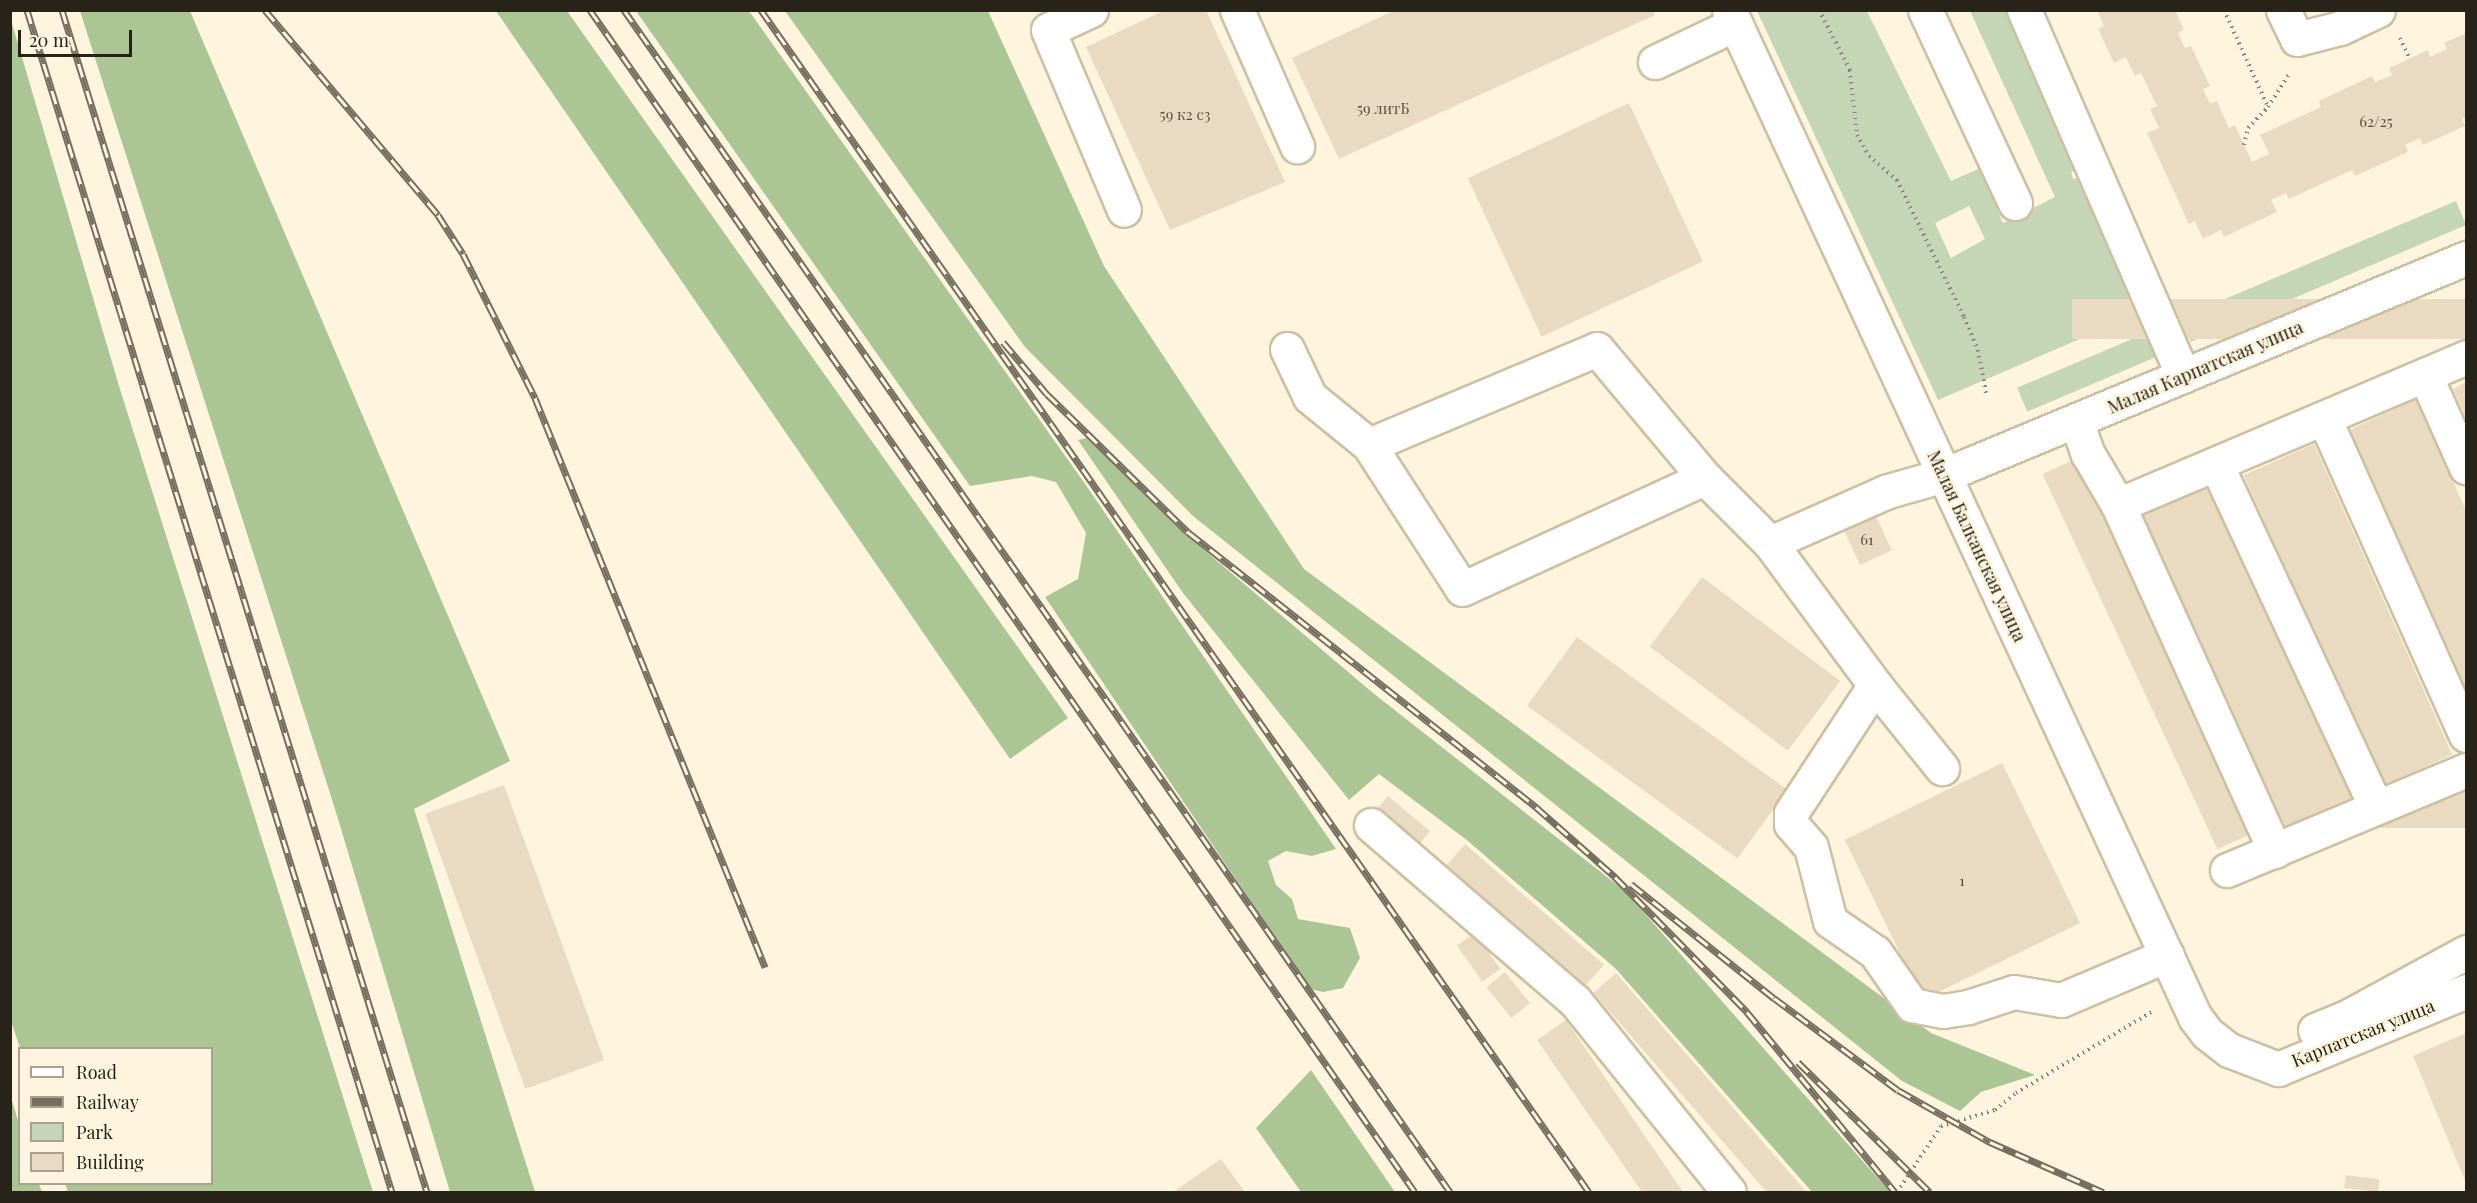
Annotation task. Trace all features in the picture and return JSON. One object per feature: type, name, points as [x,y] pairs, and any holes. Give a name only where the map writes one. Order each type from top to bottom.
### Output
[{"type":"street","points":[[1091,10],[1048,30],[1124,210]]},
{"type":"street","points":[[1237,10],[1297,146]]},
{"type":"street","points":[[1925,10],[2015,203]]},
{"type":"street","points":[[2024,10],[2183,376]]},
{"type":"street","points":[[2283,10],[2297,39],[2340,28],[2378,10]]},
{"type":"street","points":[[1655,62],[1732,17]]},
{"type":"street","name":"Малая Балканская улица","points":[[1732,17],[2195,1017],[2217,1043],[2250,1058]]},
{"type":"street","name":"Малая Карпатская улица","points":[[1770,543],[1887,491],[1944,475],[2466,258]]},
{"type":"street","points":[[1287,349],[1310,397],[1370,445],[1462,589],[1705,478]]},
{"type":"street","points":[[1370,445],[1597,349],[1705,478],[1770,543],[1875,685],[1942,768]]},
{"type":"street","points":[[2118,505],[2466,357]]},
{"type":"street","points":[[2425,375],[2466,467]]},
{"type":"street","points":[[2324,418],[2466,735]]},
{"type":"street","points":[[2076,420],[2088,454],[2118,505],[2275,851]]},
{"type":"street","points":[[2216,464],[2376,807]]},
{"type":"street","points":[[1875,685],[1791,813],[1791,824],[1811,847],[1823,905],[1830,921],[1875,952],[1912,1005],[1943,1011],[1968,1007],[2014,992],[2061,1000],[2167,955]]},
{"type":"street","points":[[2227,870],[2466,770]]},
{"type":"street","points":[[1371,825],[1575,1001],[1729,1192]]},
{"type":"street","name":"Карпатская улица","points":[[2250,1058],[2347,1017],[2440,963],[2466,952]]},
{"type":"street","name":"Карпатская улица","points":[[2250,1058],[2278,1069],[2466,991]]},
{"type":"path","points":[[1819,10],[1850,70],[1857,135],[1869,156],[1897,180],[1978,350],[1986,393]]},
{"type":"path","points":[[2224,10],[2268,107]]},
{"type":"path","points":[[2244,145],[2248,128],[2268,107],[2291,70],[2297,39]]},
{"type":"path","points":[[1897,1192],[1941,1126],[1995,1110],[2016,1093],[2154,1010]]},
{"type":"green space","points":[[80,11],[190,11],[510,761],[414,809],[535,1192],[450,1192],[335,809]]},
{"type":"green space","points":[[496,11],[567,11],[1068,718],[1010,759]]},
{"type":"green space","points":[[636,11],[749,11],[1083,481],[1336,849],[1312,856],[1286,851],[1268,861],[1276,885],[1292,899],[1298,919],[1350,928],[1360,958],[1343,988],[1323,992],[1310,989],[1045,597],[1078,579],[1086,533],[1056,482],[1032,476],[970,486]]},
{"type":"green space","points":[[785,11],[988,11],[1104,266],[1304,569],[1931,1033],[2035,1075],[1981,1092],[1960,1111],[1902,1081],[1193,516],[1025,347]]},
{"type":"green space","points":[[1757,11],[1867,11],[1951,181],[1980,168],[2003,223],[2055,197],[1970,11],[2007,11],[2077,170],[2071,172],[2073,179],[2079,177],[2138,314],[1938,400]],"holes":[[[1969,206],[1985,239],[1951,258],[1935,223]]]},
{"type":"green space","points":[[11,20],[119,386],[373,1192],[68,1192],[65,1185],[213,1185],[213,1047],[20,1047],[11,1021]]},
{"type":"green space","points":[[2456,201],[2466,225],[2191,342],[2181,318]]},
{"type":"green space","points":[[2146,333],[2156,357],[2027,412],[2017,388]]},
{"type":"green space","points":[[1087,438],[1190,538],[1373,693],[1625,891],[1890,1192],[1812,1192],[1616,969],[1468,841],[1379,774],[1349,800],[1183,593],[1078,440]]},
{"type":"green space","points":[[1311,1070],[1395,1192],[1301,1192],[1256,1128]]},
{"type":"green space","points":[[11,1097],[18,1121],[18,1185],[39,1185],[42,1192],[11,1192]]},
{"type":"building","points":[[1165,10],[1206,10],[1285,182],[1170,230],[1086,47]]},
{"type":"building","points":[[1395,10],[1653,10],[1655,15],[1339,159],[1292,58]]},
{"type":"building","points":[[2097,10],[2175,10],[2184,30],[2178,33],[2185,48],[2191,46],[2210,86],[2203,89],[2210,104],[2217,101],[2229,128],[2235,125],[2252,162],[2269,154],[2260,135],[2321,107],[2319,101],[2372,76],[2375,82],[2392,75],[2389,68],[2428,50],[2430,57],[2447,49],[2444,43],[2466,33],[2466,117],[2462,119],[2465,126],[2423,145],[2420,138],[2405,145],[2408,152],[2355,176],[2352,170],[2289,199],[2286,193],[2271,200],[2277,212],[2224,237],[2221,230],[2203,239],[2195,221],[2189,224],[2147,133],[2159,128],[2150,109],[2157,106],[2141,73],[2135,76],[2126,57],[2114,63],[2098,29],[2104,26]]},
{"type":"building","points":[[1629,103],[1703,262],[1542,337],[1468,178]]},
{"type":"building","points":[[2072,299],[2466,299],[2466,339],[2072,339]]},
{"type":"building","points":[[2466,382],[2466,418],[2453,389]]},
{"type":"building","points":[[2417,399],[2466,511],[2466,694],[2349,430]]},
{"type":"building","points":[[2314,444],[2452,755],[2382,786],[2244,475]]},
{"type":"building","points":[[2077,458],[2252,833],[2218,849],[2043,474]]},
{"type":"building","points":[[2207,484],[2353,797],[2286,828],[2140,515]]},
{"type":"building","points":[[1875,514],[1892,550],[1860,565],[1843,529]]},
{"type":"building","points":[[1702,577],[1840,681],[1788,751],[1650,646]]},
{"type":"building","points":[[1577,637],[1787,790],[1737,859],[1527,706]]},
{"type":"building","points":[[2002,763],[2080,923],[1923,1000],[1845,840]]},
{"type":"building","points":[[504,785],[604,1060],[525,1089],[425,814]]},
{"type":"building","points":[[2216,790],[2466,790],[2466,828],[2216,828]]},
{"type":"building","points":[[1388,796],[1430,831],[1415,849],[1373,814]]},
{"type":"building","points":[[1465,844],[1604,965],[1585,986],[1447,865]]},
{"type":"building","points":[[1475,933],[1500,969],[1482,982],[1457,946]]},
{"type":"building","points":[[1505,972],[1530,1003],[1512,1018],[1486,987]]},
{"type":"building","points":[[1616,973],[1806,1192],[1767,1192],[1593,993]]},
{"type":"building","points":[[1566,1020],[1683,1192],[1642,1192],[1537,1040]]},
{"type":"building","points":[[2466,1033],[2466,1183],[2413,1056]]},
{"type":"building","points":[[1221,1159],[1245,1192],[1173,1192]]},
{"type":"building","points":[[2346,1175],[2380,1179],[2378,1192],[2344,1188]]},
{"type":"railway","points":[[27,10],[392,1192]]},
{"type":"railway","points":[[62,10],[427,1192]]},
{"type":"railway","points":[[265,10],[438,215],[463,254],[535,398],[765,967]]},
{"type":"railway","points":[[590,10],[1415,1192]]},
{"type":"railway","points":[[624,10],[1450,1192]]},
{"type":"railway","points":[[761,10],[1589,1192]]},
{"type":"railway","points":[[1003,342],[1047,394],[1188,532],[1536,807],[1615,877],[1747,1012],[1895,1192]]},
{"type":"railway","points":[[1631,884],[1774,998],[1898,1090],[1990,1142],[2103,1192]]},
{"type":"railway","points":[[1798,1062],[1930,1192]]}]
